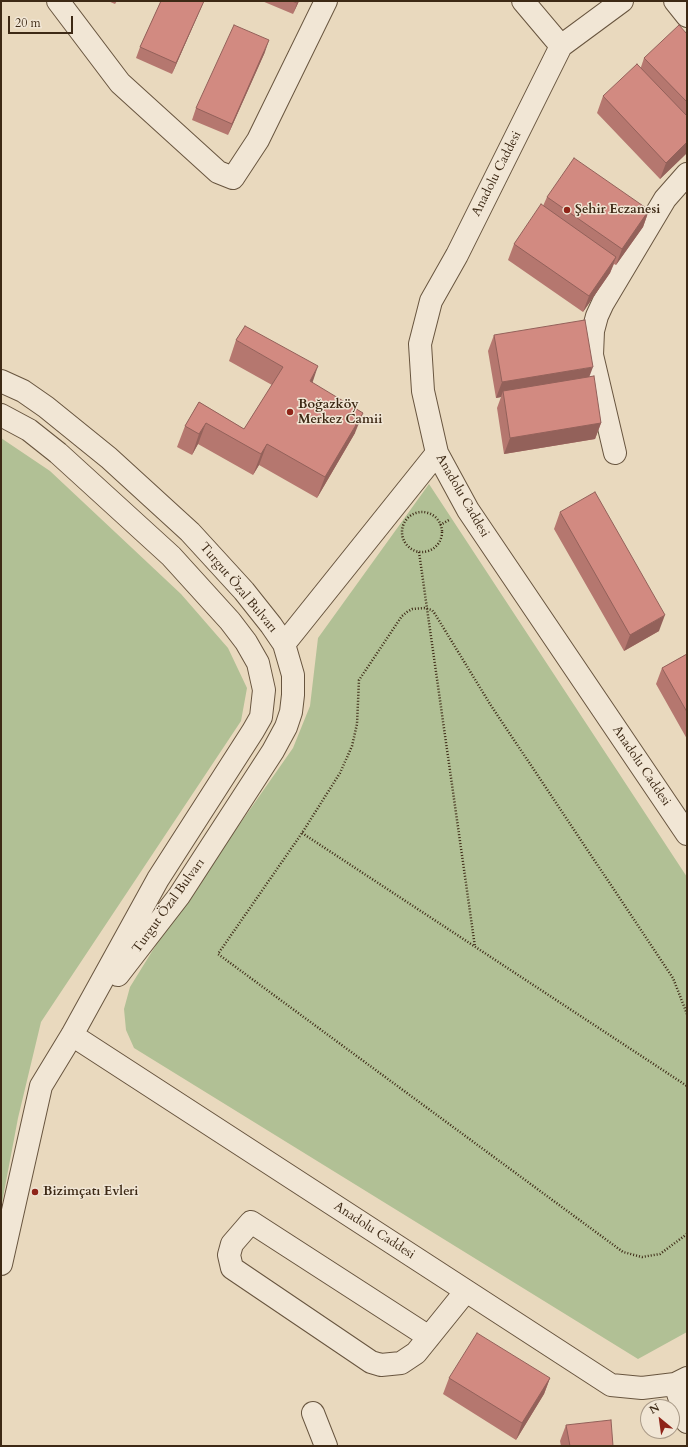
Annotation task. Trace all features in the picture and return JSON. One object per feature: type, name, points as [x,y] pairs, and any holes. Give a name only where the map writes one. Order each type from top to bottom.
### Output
[{"type":"street","points":[[58,1],[120,83],[218,172],[233,178],[258,140],[326,1]]},
{"type":"street","points":[[523,1],[561,46],[622,1]]},
{"type":"street","points":[[675,1],[687,16]]},
{"type":"street","name":"Anadolu Caddesi","points":[[561,46],[457,255],[432,301],[420,344],[423,391],[437,453],[484,535],[687,834]]},
{"type":"street","points":[[615,453],[592,355],[593,331],[597,316],[603,303],[665,199],[687,174]]},
{"type":"street","name":"Turgut Özal Bulvarı","points":[[1,381],[23,391],[46,407],[109,458],[190,532],[244,591],[284,644],[293,675],[291,712],[280,740],[178,896],[72,1035]]},
{"type":"street","name":"Turgut Özal Bulvarı","points":[[1,415],[28,430],[58,453],[171,556],[230,621],[246,642],[258,664],[263,679],[264,701],[261,717],[253,732],[158,879],[72,1035],[41,1086],[1,1264]]},
{"type":"street","points":[[284,644],[437,453]]},
{"type":"street","name":"Anadolu Caddesi","points":[[72,1035],[611,1385],[642,1388],[681,1381]]},
{"type":"street","points":[[429,1337],[251,1222],[232,1244],[229,1255],[232,1268],[370,1362],[381,1365],[401,1363],[416,1353],[429,1337],[466,1291]]},
{"type":"street","points":[[681,1381],[687,1422]]},
{"type":"street","points":[[313,1413],[326,1446]]},
{"type":"path","points":[[418,512],[425,513],[437,519],[442,532],[438,544],[426,552],[419,552],[408,547],[402,536],[402,529],[408,518],[418,512]]},
{"type":"path","points":[[419,552],[475,948]]},
{"type":"path","points":[[687,1014],[673,978],[490,704],[435,614],[432,610],[427,608],[412,609],[402,616],[362,674],[359,683],[358,716],[352,746],[340,773],[302,833],[218,954],[623,1252],[642,1257],[660,1254],[687,1234]]},
{"type":"path","points":[[302,833],[687,1086]]},
{"type":"green space","points":[[1,438],[50,471],[181,594],[228,648],[247,688],[241,721],[41,1022],[18,1118],[1,1208]]},
{"type":"green space","points":[[429,484],[687,877],[687,1332],[638,1359],[134,1048],[126,1030],[124,1009],[130,987],[164,932],[293,748],[310,706],[318,638]]},
{"type":"building","points":[[161,1],[204,1],[176,63],[140,47]]},
{"type":"building","points":[[234,25],[269,40],[232,124],[196,108]]},
{"type":"building","points":[[679,25],[687,34],[687,102],[644,58]]},
{"type":"building","points":[[637,64],[687,116],[687,142],[666,163],[603,96]]},
{"type":"building","points":[[574,158],[649,210],[622,249],[547,197]]},
{"type":"building","points":[[541,204],[616,257],[589,296],[514,244]]},
{"type":"building","points":[[585,320],[593,367],[502,382],[494,335]]},
{"type":"building","points":[[245,326],[318,366],[310,381],[363,413],[325,477],[267,444],[261,454],[206,423],[199,434],[185,426],[199,402],[244,429],[283,367],[236,340]]},
{"type":"building","points":[[594,376],[601,423],[510,438],[503,391]]},
{"type":"building","points":[[595,492],[665,615],[630,635],[560,512]]},
{"type":"building","points":[[687,654],[687,712],[662,668]]},
{"type":"building","points":[[477,1333],[550,1378],[522,1423],[449,1378]]},
{"type":"building","points":[[611,1420],[613,1446],[570,1446],[566,1425]]},
{"type":"place","name":"Şehir Eczanesi","points":[[567,210]]},
{"type":"place","name":"Boğazköy Merkez Camii","points":[[290,412]]},
{"type":"place","name":"Bizimçatı Evleri","points":[[35,1192]]}]
